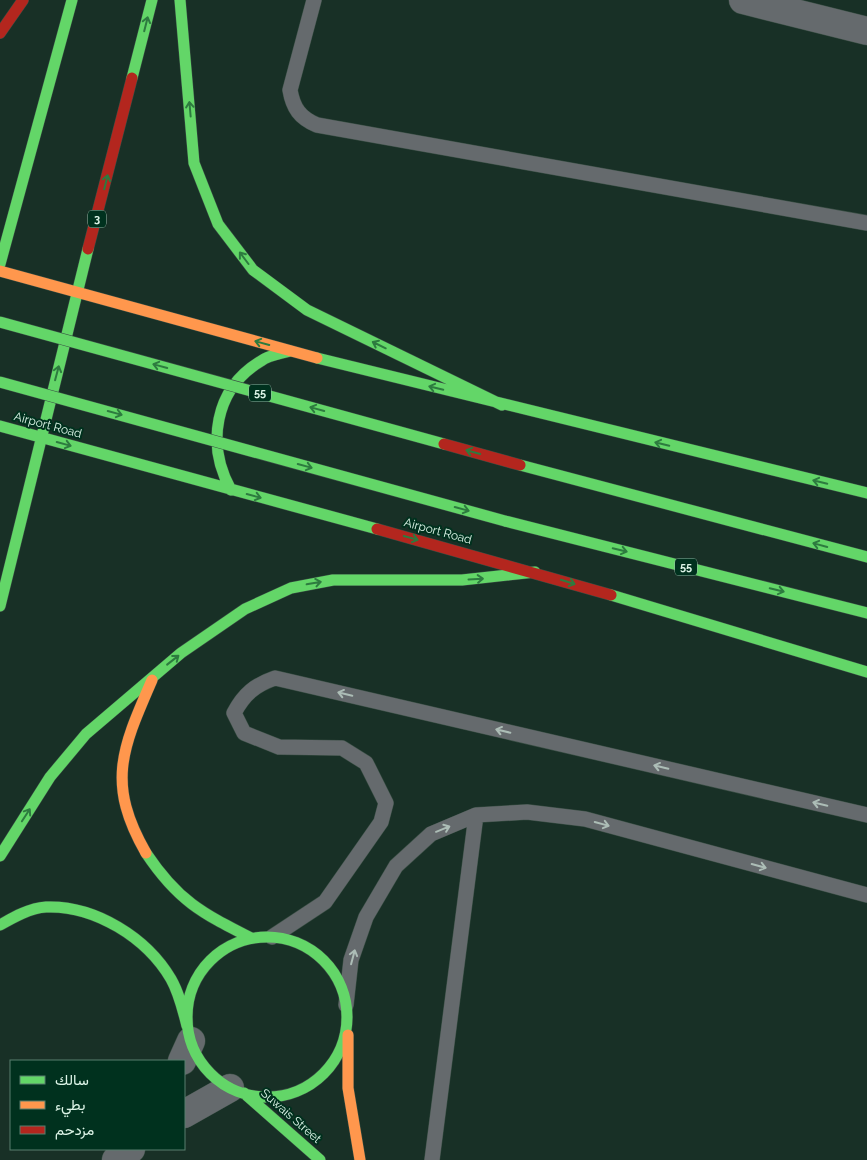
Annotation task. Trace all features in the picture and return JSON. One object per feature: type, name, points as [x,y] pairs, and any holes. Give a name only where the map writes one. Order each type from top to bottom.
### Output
[{"type":"main road","points":[[0,33],[24,0]]},
{"type":"main road","points":[[0,264],[72,0]]},
{"type":"main road","name":"3","points":[[0,606],[40,437],[152,0]]},
{"type":"main road","points":[[180,0],[194,163],[218,224],[253,270],[307,310],[502,405]]},
{"type":"main road","points":[[0,271],[290,350],[502,405],[867,493]]},
{"type":"main road","name":"55","points":[[0,322],[867,558]]},
{"type":"main road","points":[[230,490],[218,463],[217,455],[215,433],[222,404],[238,379],[261,360],[290,350]]},
{"type":"main road","name":"55","points":[[0,382],[505,521],[867,613]]},
{"type":"main road","name":"Airport Road","points":[[0,426],[535,572],[867,672]]},
{"type":"main road","points":[[0,856],[70,751],[93,726],[217,626],[266,599],[300,586],[317,582],[372,578],[452,580],[491,578],[535,572]]},
{"type":"main road","points":[[155,675],[131,727],[124,751],[120,779],[124,806],[134,832],[165,878],[204,914],[251,938]]},
{"type":"main road","points":[[0,925],[17,915],[47,907],[83,912],[100,917],[116,926],[145,948],[171,978],[187,1043],[206,1069],[237,1090],[258,1096],[286,1094],[314,1081],[333,1061],[341,1046],[347,1011]]},
{"type":"main road","points":[[187,1043],[190,997],[202,970],[224,950],[251,938],[272,937],[293,941],[306,948],[329,965],[340,984],[347,1011],[348,1088],[360,1160]]},
{"type":"main road","name":"Suwais Street","points":[[237,1090],[320,1160]]},
{"type":"street","points":[[743,0],[867,30]]},
{"type":"street","points":[[185,1114],[237,1090]]},
{"type":"street","points":[[116,1160],[129,1150]]},
{"type":"lane","points":[[314,0],[290,90],[292,102],[298,112],[312,122],[867,223]]},
{"type":"lane","points":[[272,937],[326,902],[381,822],[386,803],[366,762],[342,748],[279,747],[244,733],[234,713],[242,697],[257,684],[275,678],[867,815]]},
{"type":"lane","points":[[347,1011],[351,960],[366,917],[396,866],[431,834],[476,815],[527,812],[585,819],[867,895]]},
{"type":"lane","points":[[432,1160],[476,815]]},
{"type":"traffic: fast","points":[[0,264],[72,0]]},
{"type":"traffic: fast","points":[[132,78],[152,0]]},
{"type":"traffic: fast","points":[[180,0],[194,163],[218,224],[253,270],[307,310],[502,405]]},
{"type":"traffic: fast","points":[[0,606],[88,249]]},
{"type":"traffic: fast","points":[[0,322],[444,444]]},
{"type":"traffic: fast","points":[[231,490],[223,473],[217,437],[219,419],[224,402],[233,387],[245,373],[268,357],[290,351]]},
{"type":"traffic: fast","points":[[317,358],[867,493]]},
{"type":"traffic: fast","points":[[0,382],[505,521]]},
{"type":"traffic: fast","points":[[0,426],[377,529]]},
{"type":"traffic: fast","points":[[520,465],[867,557]]},
{"type":"traffic: fast","points":[[505,521],[867,613]]},
{"type":"traffic: fast","points":[[0,856],[50,777],[86,734],[181,653],[245,609],[291,588],[333,580],[462,580],[535,572]]},
{"type":"traffic: fast","points":[[611,595],[867,672]]},
{"type":"traffic: fast","points":[[146,853],[169,883],[192,904],[218,921],[251,938]]},
{"type":"traffic: fast","points":[[0,925],[28,911],[46,907],[83,912],[101,918],[118,927],[148,950],[161,964],[176,990],[187,1026]]},
{"type":"traffic: fast","points":[[267,937],[297,943],[317,955],[329,967],[341,987],[347,1017],[341,1047],[329,1067],[317,1079],[297,1091],[267,1097],[237,1091],[217,1079],[205,1067],[193,1047],[187,1017],[193,987],[205,967],[217,955],[237,943],[267,937]]},
{"type":"traffic: fast","points":[[244,1093],[320,1160]]},
{"type":"traffic: slow","points":[[0,271],[317,358]]},
{"type":"traffic: slow","points":[[146,853],[126,806],[122,786],[126,747],[152,680]]},
{"type":"traffic: slow","points":[[348,1035],[348,1088],[360,1160]]},
{"type":"traffic: jam","points":[[0,33],[23,0]]},
{"type":"traffic: jam","points":[[88,249],[132,78]]},
{"type":"traffic: jam","points":[[444,444],[520,465]]},
{"type":"traffic: jam","points":[[377,529],[611,595]]}]
